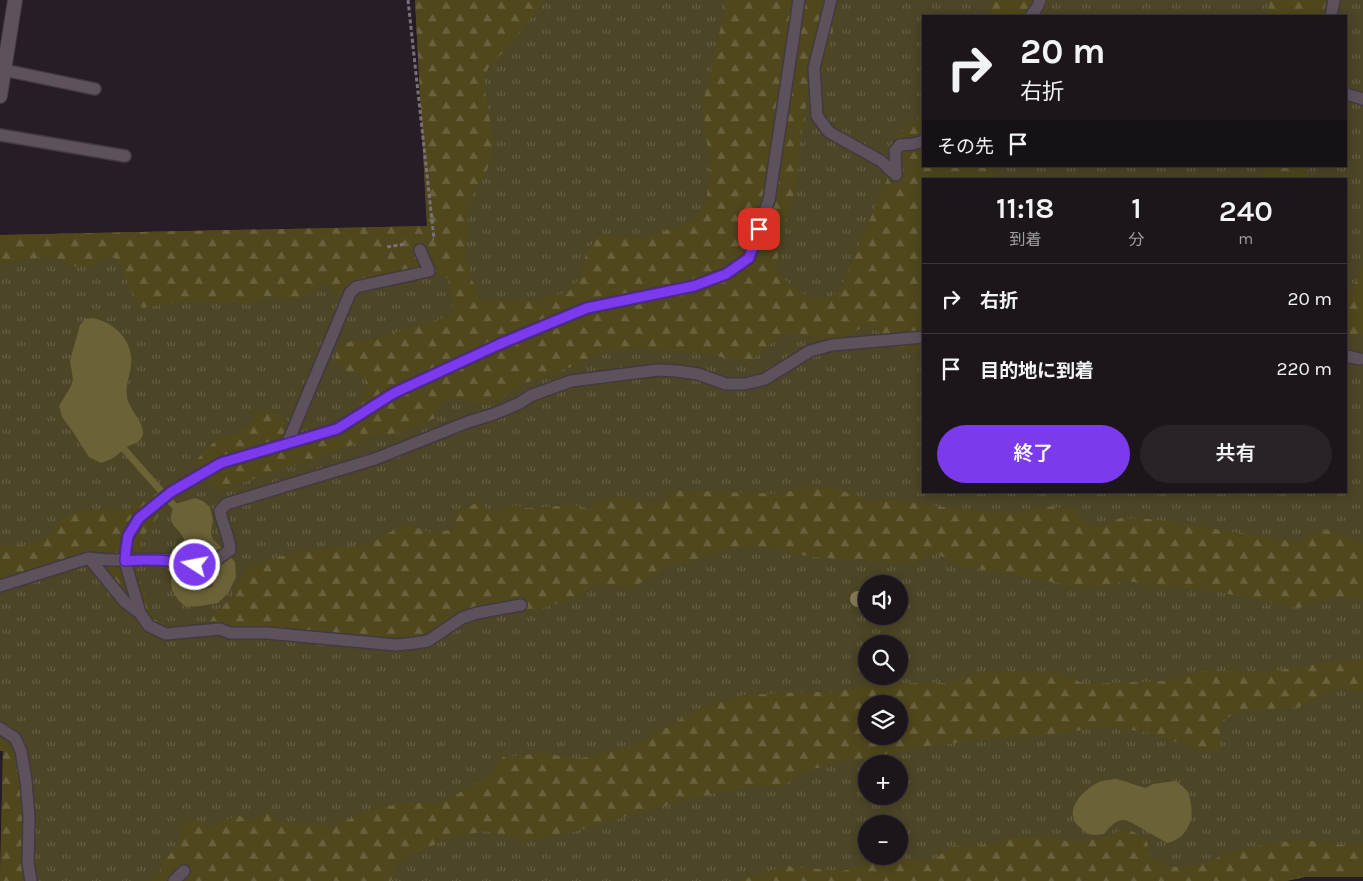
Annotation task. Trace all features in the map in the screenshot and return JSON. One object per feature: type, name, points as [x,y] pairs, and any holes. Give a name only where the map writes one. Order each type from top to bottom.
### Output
[{"type":"street","points":[[0,96],[3,65],[15,0]]},
{"type":"lane","points":[[521,605],[476,613],[462,618],[428,641],[415,643],[396,644],[267,633],[230,633],[220,629],[166,634],[149,626],[140,613],[125,561],[128,536],[139,518],[167,495],[221,463],[337,429],[394,393],[500,344],[587,308],[694,286],[726,274],[749,258],[769,200],[799,0]]},
{"type":"lane","points":[[830,0],[814,68],[817,116],[829,132],[881,161],[896,175],[895,151],[900,145],[922,142]]},
{"type":"lane","points":[[1032,15],[1040,0]]},
{"type":"lane","points":[[1331,15],[1334,0]]},
{"type":"lane","points":[[3,65],[95,89]]},
{"type":"lane","points":[[1347,94],[1363,99]]},
{"type":"lane","points":[[0,134],[125,156]]},
{"type":"lane","points":[[287,444],[350,293],[356,287],[429,271],[422,245]]},
{"type":"lane","points":[[0,586],[89,558],[125,561],[143,559],[174,560],[195,565],[210,563],[230,550],[220,511],[226,504],[375,459],[468,422],[494,414],[520,403],[530,396],[571,381],[658,370],[676,370],[698,374],[726,384],[745,384],[764,379],[810,351],[832,345],[922,337]]},
{"type":"lane","points":[[1347,356],[1360,358]]},
{"type":"lane","points":[[89,558],[125,602],[140,613]]},
{"type":"lane","points":[[0,728],[15,738],[21,751],[29,817],[28,863],[31,881]]},
{"type":"lane","points":[[174,881],[184,871]]},
{"type":"path","points":[[408,0],[434,239],[422,245]]},
{"type":"path","points":[[387,247],[406,244]]},
{"type":"green space","points":[[415,0],[1363,0],[1363,877],[1305,877],[1286,881],[0,881],[3,751],[0,751],[0,235],[427,226]]},
{"type":"green space","points":[[415,0],[545,0],[507,48],[488,68],[485,79],[486,100],[494,141],[487,170],[470,200],[465,255],[472,280],[481,301],[533,300],[568,292],[580,278],[587,249],[601,235],[642,239],[691,222],[706,204],[711,160],[706,137],[703,103],[727,0],[839,0],[825,71],[808,91],[796,184],[775,269],[789,284],[809,297],[828,299],[840,289],[887,180],[891,145],[900,133],[922,116],[922,167],[995,167],[993,178],[922,178],[922,350],[914,352],[898,348],[884,335],[865,325],[850,335],[832,340],[782,334],[749,362],[701,353],[643,349],[607,351],[571,367],[525,383],[488,405],[459,399],[442,401],[435,418],[403,432],[371,437],[323,456],[218,491],[203,478],[167,505],[141,539],[137,572],[154,619],[168,626],[209,623],[216,612],[232,597],[247,567],[298,551],[369,544],[388,533],[408,525],[430,532],[453,530],[457,512],[478,502],[496,514],[514,505],[527,508],[575,505],[588,509],[603,499],[622,496],[647,504],[662,502],[675,491],[779,494],[805,487],[829,487],[871,500],[901,501],[979,512],[1021,513],[1045,506],[1073,509],[1083,521],[1100,528],[1120,518],[1153,519],[1298,542],[1315,531],[1330,530],[1363,544],[1363,600],[1338,597],[1298,608],[1209,590],[1155,586],[1123,580],[1110,588],[1082,587],[962,566],[935,553],[911,564],[811,557],[770,548],[732,548],[664,569],[634,587],[607,585],[591,587],[576,598],[529,612],[462,621],[428,644],[342,644],[233,639],[215,633],[178,638],[122,605],[87,565],[0,591],[0,545],[26,545],[42,540],[65,517],[80,511],[98,509],[124,512],[192,474],[199,457],[215,441],[237,434],[249,426],[256,412],[267,410],[279,415],[298,436],[334,426],[359,405],[367,389],[364,376],[346,371],[336,362],[336,350],[351,341],[372,340],[454,313],[448,279],[437,272],[340,295],[324,282],[307,296],[292,300],[267,296],[249,305],[229,302],[175,302],[143,308],[135,301],[121,266],[115,258],[102,258],[93,266],[77,267],[48,256],[9,262],[0,266],[0,235],[427,226]]},
{"type":"green space","points":[[993,0],[1049,0],[1047,10],[1042,15],[989,15]]},
{"type":"green space","points":[[1270,0],[1326,0],[1323,15],[1268,15]]},
{"type":"green space","points":[[1265,167],[1309,167],[1308,178],[1264,178]]},
{"type":"green space","points":[[1363,265],[1363,335],[1347,338],[1347,292],[1352,292]]},
{"type":"green space","points":[[1363,659],[1363,691],[1337,688],[1298,707],[1236,713],[1220,722],[1220,749],[1207,752],[1149,733],[1110,726],[1040,736],[1007,737],[921,747],[880,755],[858,755],[858,759],[809,770],[780,787],[754,786],[712,794],[568,833],[523,842],[509,836],[485,831],[447,839],[415,853],[397,865],[391,881],[150,881],[159,873],[164,860],[179,845],[180,829],[185,822],[197,820],[207,826],[215,826],[223,820],[239,816],[251,819],[268,814],[284,823],[335,826],[371,809],[405,803],[440,803],[487,778],[503,757],[542,753],[578,759],[638,744],[697,710],[743,695],[833,692],[876,685],[946,683],[983,672],[1061,673],[1084,684],[1163,681],[1203,671],[1270,672],[1328,662]]},
{"type":"green space","points":[[0,720],[15,727],[23,739],[31,779],[33,871],[38,881],[0,881],[3,751],[0,751]]},
{"type":"green space","points":[[1124,829],[1134,832],[1147,841],[1150,858],[1171,867],[1195,866],[1236,851],[1272,843],[1305,840],[1339,845],[1363,844],[1363,877],[1305,877],[1286,881],[738,881],[784,866],[843,871],[865,865],[908,865],[908,861],[934,860],[951,846],[990,845],[1013,838],[1035,836],[1073,842],[1101,839]]},
{"type":"shaded area","points":[[92,318],[115,328],[126,341],[131,357],[127,396],[143,432],[139,441],[113,458],[101,463],[89,457],[62,417],[59,406],[73,379],[70,361],[80,325],[85,319]]},
{"type":"shaded area","points":[[195,498],[203,501],[210,507],[213,520],[212,538],[235,562],[236,577],[229,592],[218,603],[186,607],[178,600],[172,590],[172,575],[179,554],[186,545],[181,534],[172,523],[171,518],[175,504]],"holes":[[[200,554],[206,555],[210,559],[215,572],[213,586],[204,589],[198,589],[193,586],[189,573],[194,559]]]},
{"type":"shaded area","points":[[1116,779],[1146,788],[1153,784],[1176,781],[1179,783],[1190,796],[1192,811],[1190,823],[1184,834],[1174,841],[1167,843],[1124,820],[1115,823],[1104,834],[1092,835],[1085,832],[1073,817],[1075,804],[1085,792],[1097,783]]},
{"type":"waterway","points":[[123,448],[177,509]]},
{"type":"route","points":[[195,565],[174,560],[143,559],[125,561],[128,536],[139,518],[171,492],[221,463],[337,429],[394,393],[500,344],[587,308],[694,286],[726,274],[749,258],[759,229]]}]
